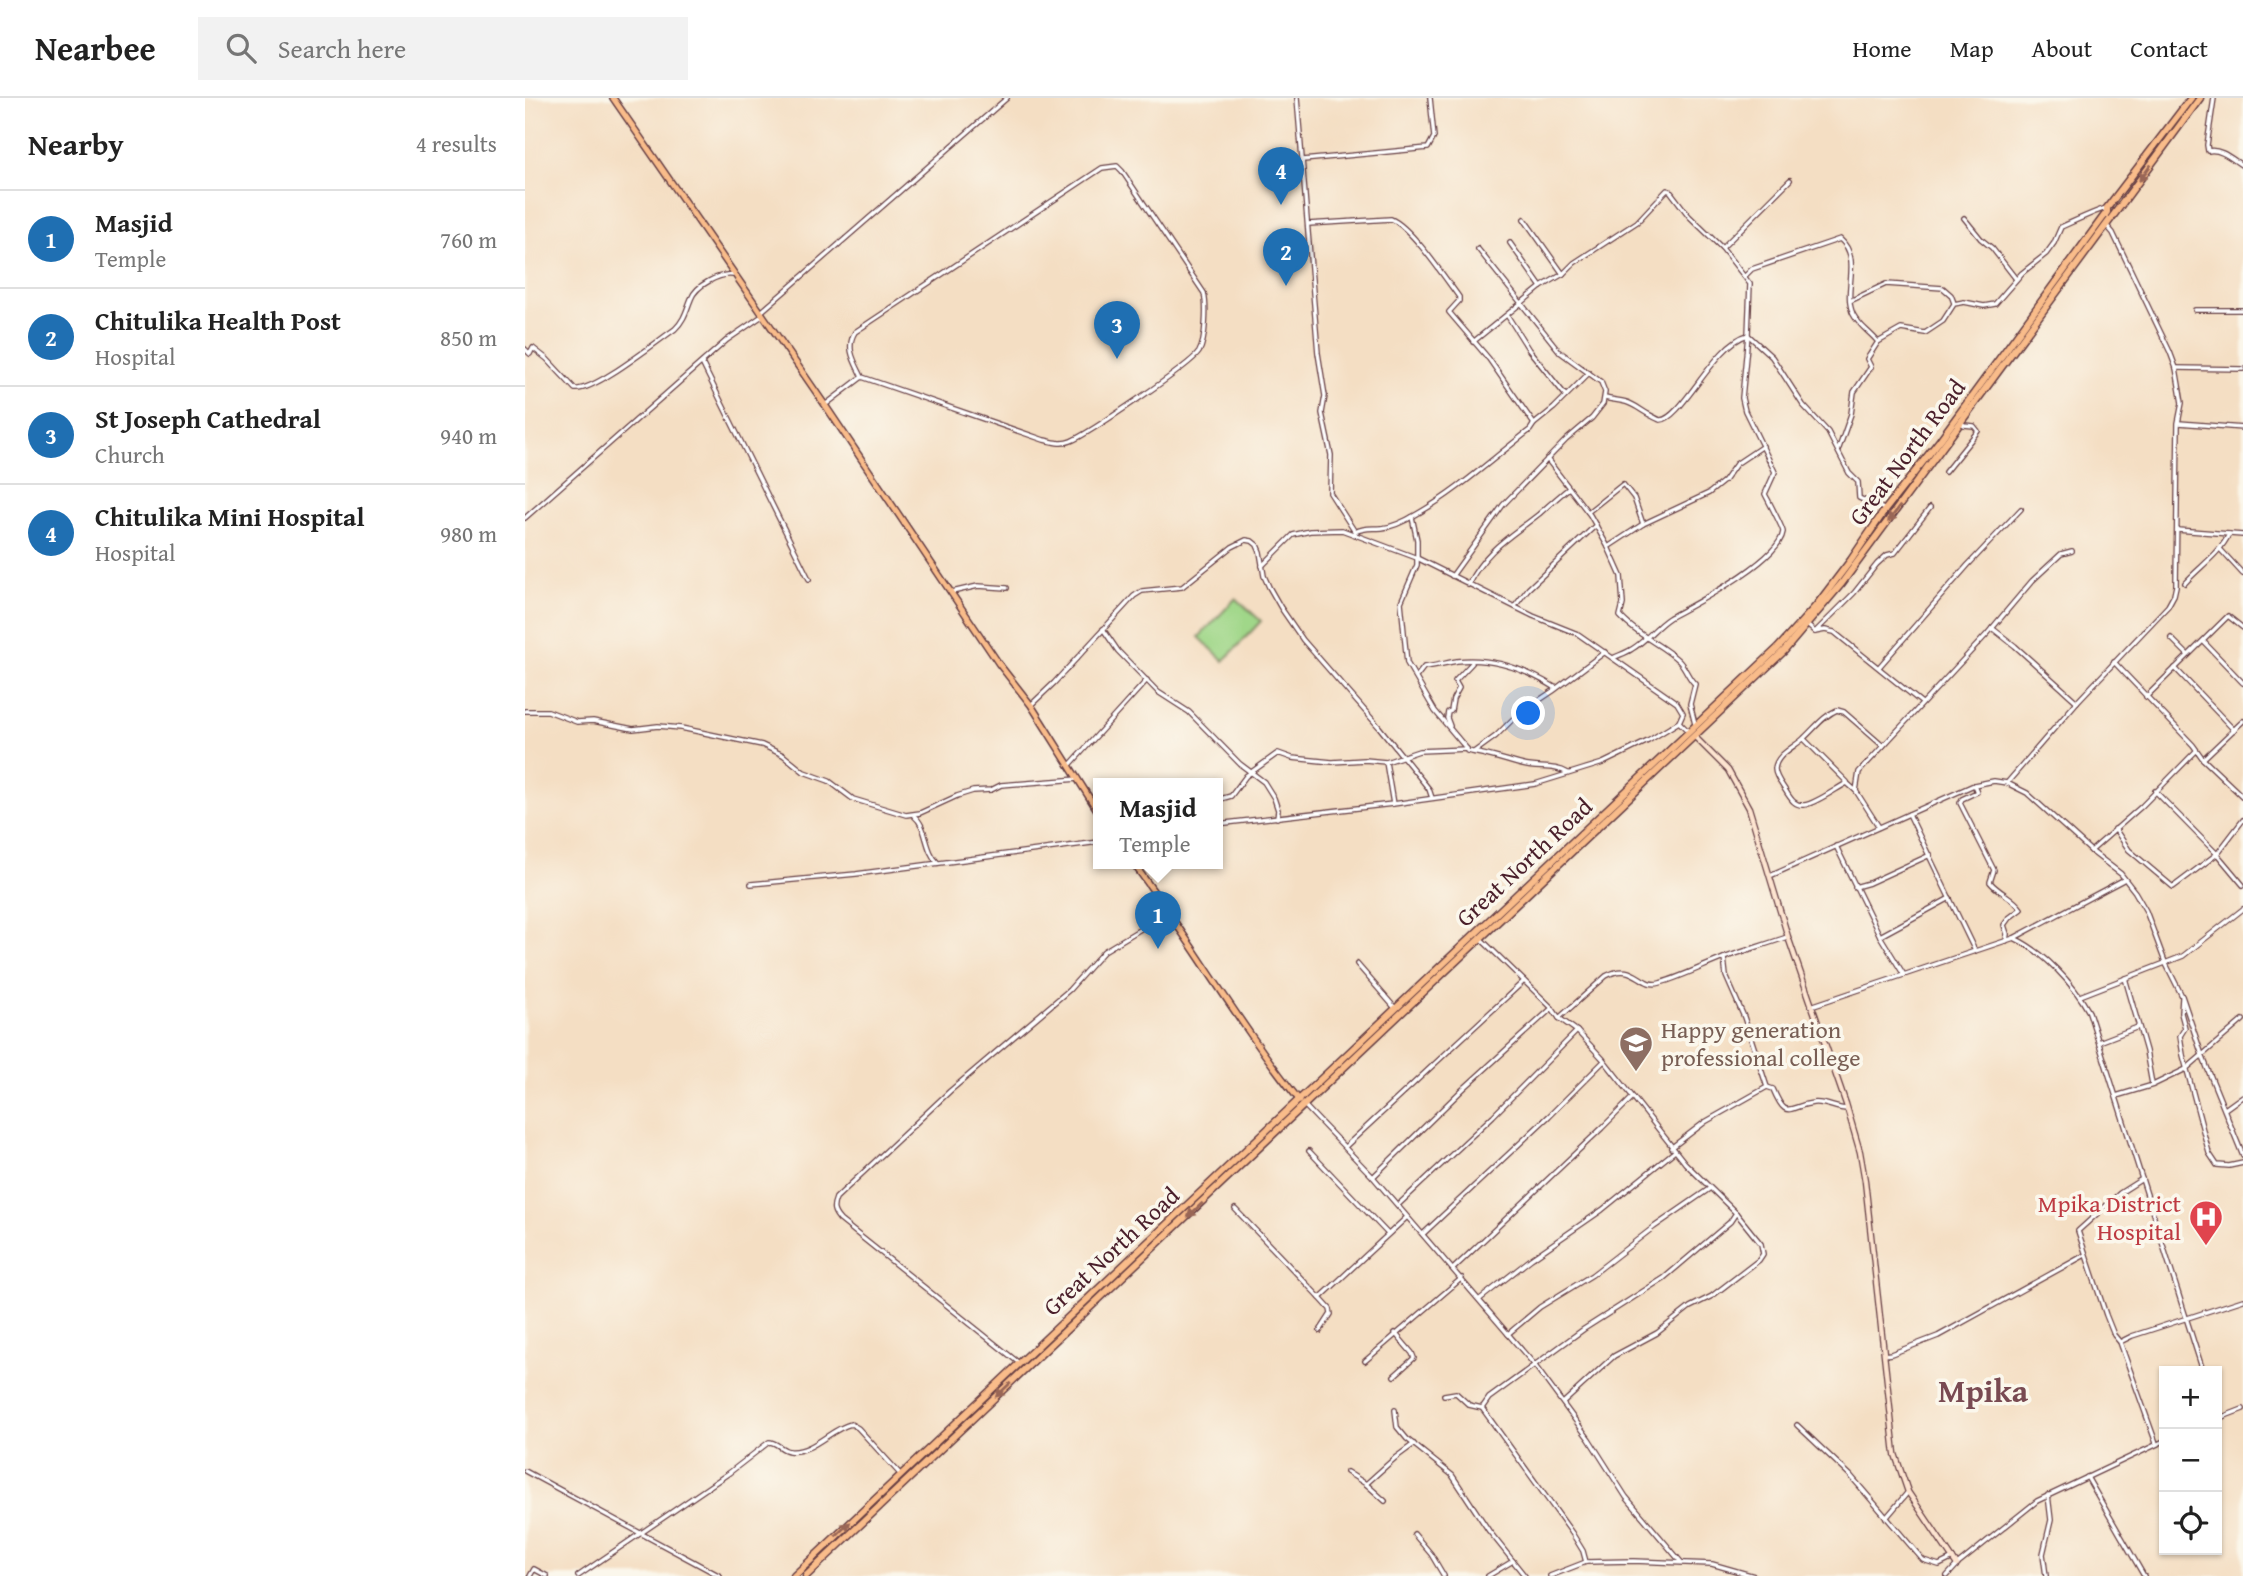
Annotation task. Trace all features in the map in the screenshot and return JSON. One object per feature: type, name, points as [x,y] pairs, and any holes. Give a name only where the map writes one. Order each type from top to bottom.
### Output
[{"type":"highway","name":"Great North Road","points":[[793,1576],[901,1475],[1025,1369],[1775,660],[1842,583],[1961,422],[2103,223],[2107,208],[2190,98]]},
{"type":"highway","name":"Great North Road","points":[[806,1576],[971,1415],[1019,1363],[1397,1010],[1803,621],[2200,98]]},
{"type":"main road","points":[[613,98],[825,405],[999,664],[1031,705],[1093,804]]},
{"type":"main road","points":[[1688,731],[1714,754],[1738,786],[1749,808],[1810,1007],[1847,1109],[1865,1181],[1895,1454],[1908,1492],[1957,1565]]},
{"type":"main road","points":[[1137,869],[1169,912],[1276,1070],[1305,1106]]},
{"type":"street","points":[[525,518],[1007,98]]},
{"type":"street","points":[[1297,98],[1318,353],[1325,396],[1322,413],[1331,455],[1331,493],[1355,533]]},
{"type":"street","points":[[1303,160],[1428,148],[1434,138],[1430,98]]},
{"type":"street","points":[[2214,98],[2207,145],[2209,151],[2221,152],[2243,166]]},
{"type":"street","points":[[1110,165],[1122,170],[1205,293],[1206,310],[1201,347],[1192,360],[1066,443],[1044,440],[862,377],[849,343],[855,332],[1110,165]]},
{"type":"street","points":[[1722,248],[1790,180]]},
{"type":"street","points":[[1473,342],[1541,287],[1563,274],[1574,262],[1637,222],[1667,190],[1745,276],[1751,291],[1742,398],[1745,411],[1775,472],[1765,494],[1783,527],[1778,544],[1759,563],[1709,597],[1668,619],[1630,650],[1612,658]]},
{"type":"street","points":[[1838,448],[1851,414],[1854,393],[1871,367],[1867,363],[1868,356],[1878,342],[1901,328],[1925,332],[1943,321],[1954,304],[1995,304],[2016,279],[2046,254],[2061,227],[2083,219],[2101,208],[2107,208]]},
{"type":"street","points":[[1964,218],[2016,279]]},
{"type":"street","points":[[1524,219],[1563,274]]},
{"type":"street","points":[[1308,224],[1395,220],[1412,235],[1459,297],[1459,301],[1449,312],[1518,397],[1534,424],[1532,426]]},
{"type":"street","points":[[2007,783],[2077,702],[2168,606],[2174,595],[2178,423],[2182,403],[2176,368],[2113,233],[2103,223]]},
{"type":"street","points":[[1745,276],[1752,269],[1840,239],[1845,244],[1851,261],[1850,300],[1853,315],[1864,330],[1878,342]]},
{"type":"street","points":[[1510,243],[1541,287]]},
{"type":"street","points":[[1452,576],[1503,505],[1547,459],[1592,418],[1605,398],[1604,386],[1560,352],[1478,249]]},
{"type":"street","points":[[525,349],[530,354],[533,348],[575,389],[584,389],[606,378],[675,329],[684,319],[691,297],[703,286],[720,275],[733,275]]},
{"type":"street","points":[[1850,300],[1881,285],[1893,284],[1943,288],[1951,295],[1954,304]]},
{"type":"street","points":[[2195,310],[2243,310]]},
{"type":"street","points":[[1507,315],[1529,350],[1566,396]]},
{"type":"street","points":[[1748,335],[1772,357],[1803,405],[1828,432],[1849,473],[1858,482],[1860,498],[1885,510]]},
{"type":"street","points":[[1605,398],[1627,402],[1657,419],[1665,418],[1680,407],[1715,360],[1737,340],[1748,335]]},
{"type":"street","points":[[702,363],[809,579]]},
{"type":"street","points":[[2176,368],[2243,369]]},
{"type":"street","points":[[1355,533],[1364,527],[1383,528],[1412,517],[1473,476],[1530,430],[1589,373]]},
{"type":"street","points":[[825,405],[862,377]]},
{"type":"street","points":[[1945,472],[1978,431],[1974,426],[1961,422]]},
{"type":"street","points":[[2178,423],[2243,428]]},
{"type":"street","points":[[1608,547],[1643,524],[1709,493],[1724,481],[1736,464],[1763,445]]},
{"type":"street","points":[[1547,459],[1588,512],[1608,547],[1621,576],[1623,604],[1620,616],[1632,629],[1679,661],[1695,684],[1690,704],[1695,724]]},
{"type":"street","points":[[1588,512],[1623,484],[1634,498],[1643,524]]},
{"type":"street","points":[[1468,584],[1503,539],[1570,487]]},
{"type":"street","points":[[1815,632],[1854,593],[1877,564],[1887,555],[1895,553],[1930,508]]},
{"type":"street","points":[[1879,667],[2021,509]]},
{"type":"street","points":[[1412,517],[1417,540],[1416,569],[1401,602],[1407,663],[1435,710],[1468,748],[1467,751],[1569,773]]},
{"type":"street","points":[[1515,606],[1528,589],[1596,525]]},
{"type":"street","points":[[1223,823],[1535,784],[1604,763],[1679,722],[1683,713],[1677,703],[1578,634],[1417,558],[1355,533],[1333,528],[1300,532],[1284,542],[1262,566]]},
{"type":"street","points":[[2177,530],[2243,535]]},
{"type":"street","points":[[2185,583],[2220,549],[2228,534]]},
{"type":"street","points":[[1031,705],[1135,596],[1142,591],[1182,587],[1242,541],[1252,541],[1257,545],[1264,576],[1281,608],[1303,640],[1379,727],[1429,789],[1432,798]]},
{"type":"street","points":[[2220,549],[2243,573]]},
{"type":"street","points":[[1856,791],[1859,772],[1992,628],[2013,601],[2058,556],[2072,551]]},
{"type":"street","points":[[950,592],[978,586],[1007,588]]},
{"type":"street","points":[[2145,697],[2228,616],[2243,628]]},
{"type":"street","points":[[1807,625],[1815,632]]},
{"type":"street","points":[[1992,628],[2077,702]]},
{"type":"street","points":[[1103,629],[1118,651],[1157,692],[1189,712],[1250,773],[1270,788],[1278,810],[1277,818]]},
{"type":"street","points":[[1815,632],[1825,629],[1834,632],[1922,703]]},
{"type":"street","points":[[2171,638],[2188,655]]},
{"type":"street","points":[[2203,641],[2243,683]]},
{"type":"street","points":[[1474,752],[1496,736],[1517,715],[1605,652]]},
{"type":"street","points":[[1417,676],[1424,667],[1460,661],[1473,662],[1506,665],[1529,673],[1556,688]]},
{"type":"street","points":[[1452,731],[1447,718],[1459,688],[1455,681],[1473,662]]},
{"type":"street","points":[[2115,662],[2203,759],[2243,797]]},
{"type":"street","points":[[2175,668],[2234,730]]},
{"type":"street","points":[[1069,767],[1147,680]]},
{"type":"street","points":[[1847,783],[1804,805],[1792,800],[1775,774],[1776,764],[1780,757],[1804,739],[1818,723],[1837,710],[1844,712],[1883,746]]},
{"type":"street","points":[[525,711],[548,711],[577,722],[589,720],[633,729],[658,726],[681,728],[762,745],[783,755],[804,772],[829,782],[853,799],[912,815],[973,791],[992,790],[1002,785],[1078,779]]},
{"type":"street","points":[[2203,759],[2243,721]]},
{"type":"street","points":[[1679,722],[1688,731]]},
{"type":"street","points":[[1804,739],[1856,791],[1879,827]]},
{"type":"street","points":[[1223,798],[1231,796],[1243,779],[1278,753],[1292,758],[1332,762],[1386,762],[1422,750],[1468,748]]},
{"type":"street","points":[[2091,851],[2196,751]]},
{"type":"street","points":[[1386,762],[1393,804]]},
{"type":"street","points":[[1770,876],[1974,785],[1994,781],[2007,783],[2027,793],[2091,851],[2121,874],[2123,880],[2135,892],[2146,911],[2165,962],[2182,996],[2202,1055],[2243,1156]]},
{"type":"street","points":[[1974,785],[1977,792],[1962,799],[1960,803],[1994,870],[1990,882],[2021,909],[2008,918],[2004,925],[2006,941]]},
{"type":"street","points":[[2155,791],[2217,854],[2243,885]]},
{"type":"street","points":[[1909,814],[1975,951]]},
{"type":"street","points":[[912,815],[921,824],[929,852],[938,863]]},
{"type":"street","points":[[2115,830],[2135,856],[2173,887],[2217,854],[2243,820]]},
{"type":"street","points":[[751,884],[856,874],[1093,843]]},
{"type":"street","points":[[1836,846],[1879,936],[1904,975]]},
{"type":"street","points":[[1855,887],[1930,855]]},
{"type":"street","points":[[1810,1007],[2014,938],[2123,880]]},
{"type":"street","points":[[1879,936],[1950,898]]},
{"type":"street","points":[[2080,996],[2183,957],[2243,909]]},
{"type":"street","points":[[1025,1369],[841,1220],[834,1212],[833,1206],[836,1198],[950,1091],[1069,990],[1104,951],[1169,912]]},
{"type":"street","points":[[1559,1018],[1613,972],[1633,972],[1646,982],[1659,984],[1724,958],[1788,937]]},
{"type":"street","points":[[1480,938],[1604,1060],[1673,1150],[1709,1189],[1736,1213],[1761,1244],[1763,1254],[1712,1296],[1690,1307],[1657,1333],[1613,1356],[1563,1403]]},
{"type":"street","points":[[2014,938],[2028,945],[2044,959],[2080,996],[2089,1012],[2201,1366]]},
{"type":"street","points":[[1724,958],[1726,976],[1744,1017],[1767,1087]]},
{"type":"street","points":[[1357,964],[1397,1010]]},
{"type":"street","points":[[2125,978],[2153,1085]]},
{"type":"street","points":[[1345,1146],[1524,981]]},
{"type":"street","points":[[2182,996],[2181,1013],[2185,1028],[2180,1036],[2186,1069],[2213,1162],[2229,1166],[2243,1163]]},
{"type":"street","points":[[1373,1177],[1462,1090],[1552,1008]]},
{"type":"street","points":[[2116,1097],[2153,1085],[2186,1069],[2243,1020]]},
{"type":"street","points":[[2099,1042],[2138,1027]]},
{"type":"street","points":[[1398,1205],[1493,1116],[1577,1031]]},
{"type":"street","points":[[1423,1234],[1549,1116],[1604,1060]]},
{"type":"street","points":[[1480,1299],[1531,1258],[1602,1210],[1705,1122],[1767,1087],[1773,1089],[1781,1105],[1787,1109],[1796,1109],[1813,1102],[1847,1109]]},
{"type":"street","points":[[2224,1110],[2243,1096]]},
{"type":"street","points":[[1453,1268],[1632,1097]]},
{"type":"street","points":[[1305,1106],[1398,1205],[1535,1365],[1626,1497],[1681,1562]]},
{"type":"street","points":[[1308,1151],[1388,1234]]},
{"type":"street","points":[[2142,1179],[2120,1193],[2081,1228],[2078,1234],[2113,1335],[2120,1342],[2156,1443]]},
{"type":"street","points":[[1508,1334],[1541,1307],[1592,1275],[1709,1189]]},
{"type":"street","points":[[1235,1209],[1331,1309],[1331,1314],[1320,1331]]},
{"type":"street","points":[[1482,1408],[1489,1398],[1584,1329],[1664,1278],[1730,1222],[1736,1213]]},
{"type":"street","points":[[1320,1297],[1407,1217]]},
{"type":"street","points":[[1884,1355],[1938,1336],[2085,1255]]},
{"type":"street","points":[[1365,1360],[1462,1278]]},
{"type":"street","points":[[2120,1342],[2132,1335],[2243,1300]]},
{"type":"street","points":[[1394,1376],[1414,1358],[1395,1333]]},
{"type":"street","points":[[1444,1395],[1456,1393],[1469,1405],[1482,1408],[1572,1533],[1586,1562]]},
{"type":"street","points":[[2222,1417],[2243,1409]]},
{"type":"street","points":[[1395,1410],[1397,1427],[1452,1475],[1489,1531],[1525,1576]]},
{"type":"street","points":[[578,1576],[772,1441],[786,1450],[800,1450],[851,1424],[859,1428],[901,1475]]},
{"type":"street","points":[[1797,1425],[1850,1475],[1915,1552],[1929,1564],[1939,1565],[1952,1558]]},
{"type":"street","points":[[1947,1576],[2022,1511],[2048,1495],[2159,1442]]},
{"type":"street","points":[[1366,1484],[1414,1444]]},
{"type":"street","points":[[525,1471],[720,1576]]},
{"type":"street","points":[[1347,1472],[1385,1501]]},
{"type":"street","points":[[2087,1477],[2144,1576]]},
{"type":"street","points":[[1886,1518],[1908,1492]]},
{"type":"street","points":[[2046,1576],[2043,1554],[2051,1520],[2048,1495]]},
{"type":"street","points":[[1414,1534],[1431,1554],[1444,1576]]},
{"type":"street","points":[[1488,1576],[1513,1561]]},
{"type":"street","points":[[1550,1576],[1586,1562],[1681,1562],[1712,1564],[1754,1576]]},
{"type":"street","points":[[530,1576],[534,1569],[547,1576]]},
{"type":"green space","points":[[1236,598],[1261,621],[1224,661],[1199,637]]},
{"type":"place","name":"Chitulika Mini Hospital","points":[[1281,205]]},
{"type":"place","name":"Chitulika Health Post","points":[[1286,286]]},
{"type":"place","name":"St Joseph Cathedral","points":[[1117,359]]},
{"type":"place","name":"Masjid","points":[[1158,949]]},
{"type":"place","name":"Happy generation professional college","points":[[1636,1073]]},
{"type":"place","name":"Mpika District Hospital","points":[[2206,1247]]},
{"type":"district","name":"Mpika","points":[[1983,1390]]}]
